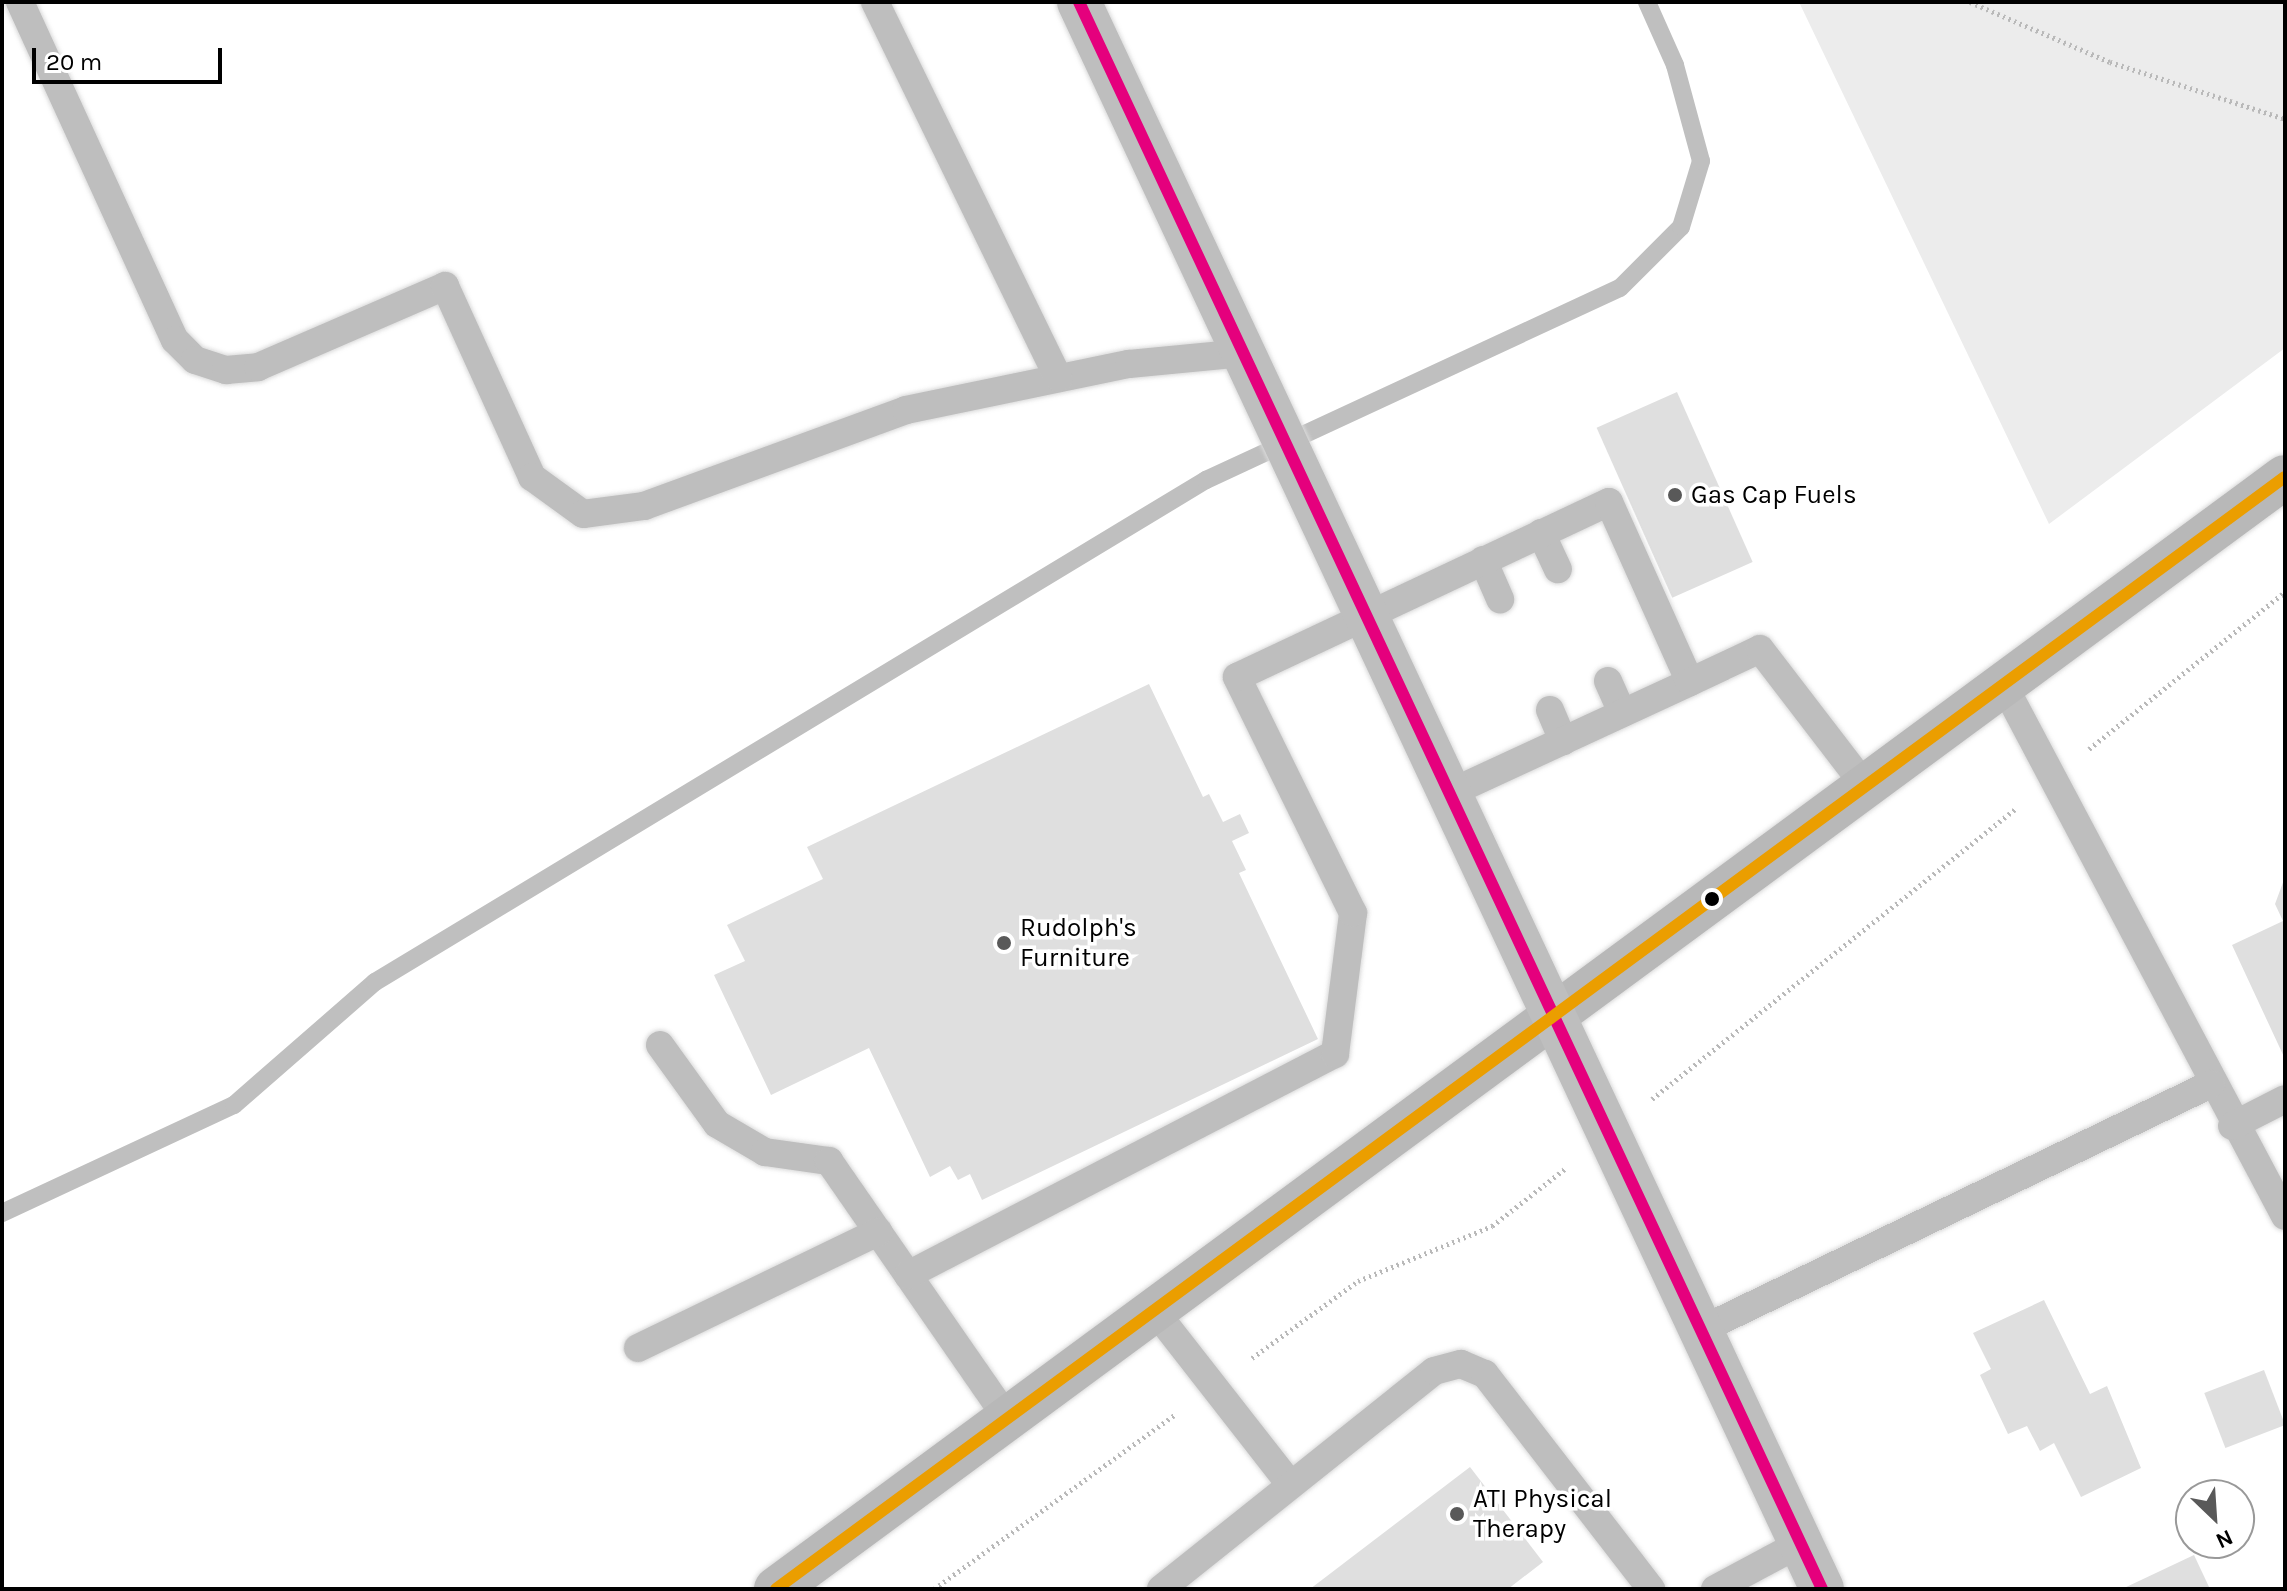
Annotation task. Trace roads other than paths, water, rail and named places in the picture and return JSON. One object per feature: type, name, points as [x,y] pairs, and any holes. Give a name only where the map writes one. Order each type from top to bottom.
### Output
[{"type":"main road","points":[[1079,2],[1822,1589]]},
{"type":"street","points":[[776,1589],[2285,477]]},
{"type":"lane","points":[[20,2],[175,340],[195,360],[226,370],[258,367],[445,286],[532,477],[583,514],[644,506],[906,410],[1058,378],[1243,353]]},
{"type":"lane","points":[[875,2],[1058,378]]},
{"type":"lane","points":[[908,1275],[1335,1054],[1353,913],[1237,677],[1365,614],[1609,502],[1690,682]]},
{"type":"lane","points":[[1541,533],[1558,569]]},
{"type":"lane","points":[[1483,560],[1500,599]]},
{"type":"lane","points":[[1450,793],[1760,649],[1865,786]]},
{"type":"lane","points":[[1608,681],[1622,713]]},
{"type":"lane","points":[[2003,684],[2232,1126],[2285,1216]]},
{"type":"lane","points":[[1550,710],[1563,741]]},
{"type":"lane","points":[[660,1045],[717,1124],[765,1152],[829,1161],[1007,1418]]},
{"type":"lane","points":[[1701,1330],[2211,1084]]},
{"type":"lane","points":[[2232,1126],[2285,1099]]},
{"type":"lane","points":[[638,1348],[878,1232]]},
{"type":"lane","points":[[1154,1310],[1289,1483]]},
{"type":"lane","points":[[1161,1589],[1289,1483],[1434,1371],[1461,1364],[1485,1374],[1651,1589]]},
{"type":"lane","points":[[1715,1589],[1801,1543]]},
{"type":"waterway","points":[[2,1213],[234,1105],[375,982],[1206,480],[1620,288],[1681,227],[1701,161],[1675,65],[1647,2]]},
{"type":"place","name":"Gas Cap Fuels","points":[[1675,495]]},
{"type":"place","name":"Rudolph's Furniture","points":[[1004,943]]},
{"type":"place","name":"ATI Physical Therapy","points":[[1457,1514]]}]
